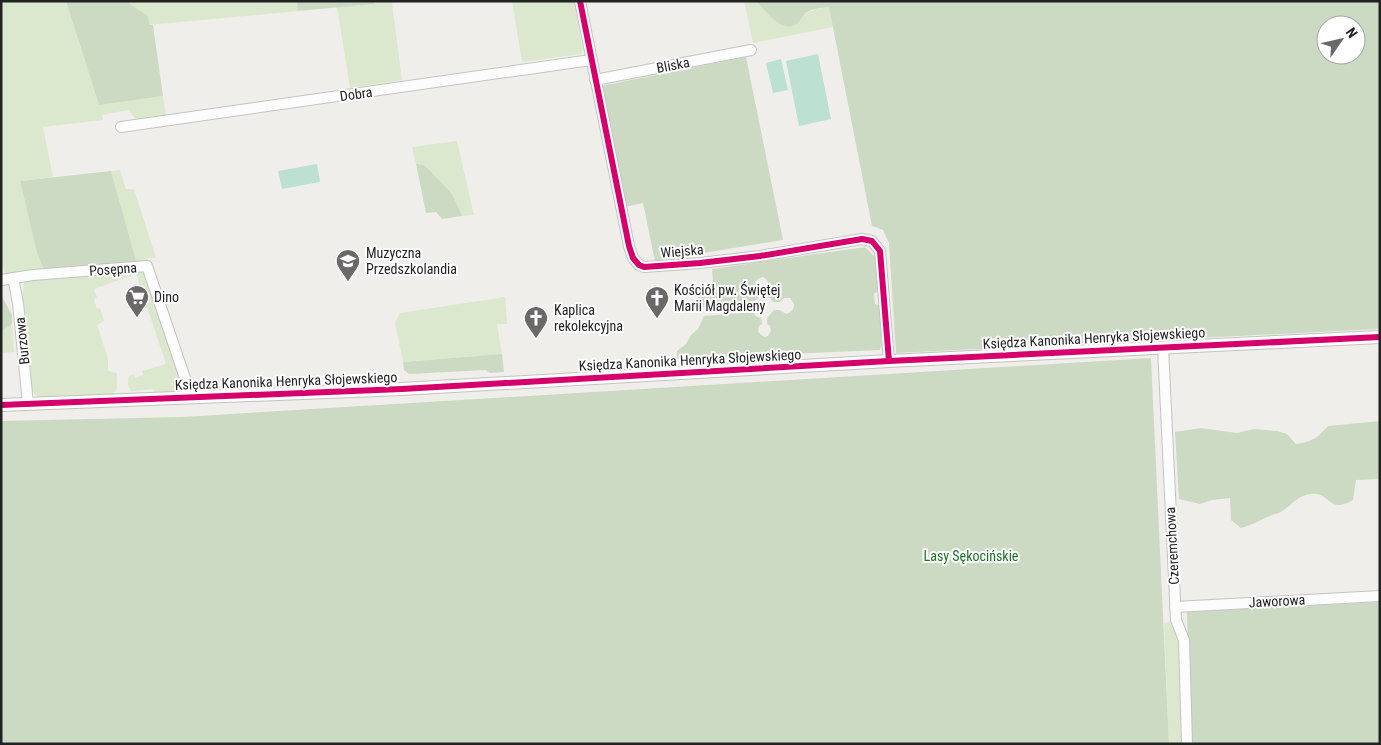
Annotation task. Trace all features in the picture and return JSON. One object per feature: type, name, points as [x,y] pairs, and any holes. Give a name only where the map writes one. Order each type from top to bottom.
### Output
[{"type":"street","name":"Wiejska","points":[[580,1],[629,246],[633,258],[639,265],[644,267],[700,263],[760,256],[862,240],[872,241],[880,251],[889,361]]},
{"type":"street","name":"Bliska","points":[[595,80],[751,50]]},
{"type":"street","name":"Dobra","points":[[122,127],[591,60]]},
{"type":"street","name":"Posępna","points":[[1,280],[33,275],[147,266],[187,384],[189,398]]},
{"type":"street","name":"Burzowa","points":[[13,278],[18,303],[28,404]]},
{"type":"street","name":"Księdza Kanonika Henryka Słojewskiego","points":[[1,405],[402,389],[889,361],[1380,337]]},
{"type":"street","name":"Czeremchowa","points":[[1163,347],[1175,607],[1177,623],[1184,640],[1187,744]]},
{"type":"street","name":"Jaworowa","points":[[1175,607],[1380,596]]},
{"type":"green space","points":[[1,1],[66,1],[99,105],[163,96],[166,116],[138,121],[128,110],[102,115],[103,120],[43,127],[53,177],[20,181],[37,253],[45,272],[6,278],[1,258]]},
{"type":"green space","points":[[66,1],[128,1],[148,16],[149,25],[153,25],[163,96],[99,105]]},
{"type":"green space","points":[[128,1],[297,1],[298,11],[149,25]]},
{"type":"green space","points":[[297,1],[374,1],[374,4],[298,11]]},
{"type":"green space","points":[[374,1],[405,1],[392,3],[402,80],[350,88],[337,7],[374,4]]},
{"type":"green space","points":[[512,1],[574,1],[583,51],[581,54],[522,62]]},
{"type":"green space","points":[[744,1],[757,1],[771,15],[798,21],[808,12],[829,7],[833,27],[753,43]]},
{"type":"green space","points":[[757,1],[1380,1],[1380,329],[896,353],[889,243],[883,230],[872,226],[829,7],[809,11],[797,24],[790,26],[784,26],[769,15]]},
{"type":"green space","points":[[818,54],[831,119],[799,126],[786,61]]},
{"type":"green space","points":[[746,57],[783,240],[655,261],[643,203],[625,207],[601,86]]},
{"type":"green space","points":[[781,59],[788,90],[773,93],[766,63]]},
{"type":"green space","points":[[457,141],[474,215],[462,216],[452,194],[447,188],[424,165],[416,164],[412,147]]},
{"type":"green space","points":[[317,164],[320,182],[282,189],[278,171]]},
{"type":"green space","points":[[416,164],[424,165],[452,194],[462,216],[442,219],[436,212],[426,213]]},
{"type":"green space","points":[[120,170],[126,189],[134,189],[156,258],[149,258],[146,263],[137,264],[111,171]]},
{"type":"green space","points":[[111,171],[137,264],[45,272],[37,253],[20,181]]},
{"type":"green space","points":[[865,247],[875,257],[878,292],[874,293],[875,304],[879,305],[882,344],[880,350],[677,359],[677,351],[686,344],[691,335],[698,329],[704,316],[753,312],[761,318],[762,324],[759,326],[758,332],[764,337],[768,336],[771,331],[770,326],[767,324],[767,318],[774,310],[780,310],[786,314],[791,312],[793,308],[794,304],[790,298],[784,298],[780,302],[773,302],[765,296],[768,283],[763,277],[755,282],[760,296],[752,303],[703,307],[696,294],[703,286],[713,283],[712,269]]},
{"type":"green space","points":[[138,269],[144,272],[147,277],[184,389],[183,393],[154,394],[154,389],[131,391],[129,387],[130,375],[134,374],[135,378],[143,375],[142,371],[166,364],[136,274],[94,289],[97,297],[94,299],[97,309],[100,308],[104,321],[97,325],[108,358],[108,371],[117,373],[117,386],[114,394],[111,396],[39,399],[32,391],[23,293],[24,283],[29,279]]},
{"type":"green space","points":[[1,295],[12,315],[12,324],[1,332]]},
{"type":"green space","points":[[505,297],[507,324],[497,324],[502,354],[403,362],[395,323],[400,313]]},
{"type":"green space","points":[[12,324],[14,352],[1,353],[1,332]]},
{"type":"green space","points":[[502,354],[504,372],[490,373],[486,370],[409,374],[404,370],[403,362]]},
{"type":"green space","name":"Lasy Sękocińskie","points":[[1151,358],[1169,744],[1,744],[1,421],[182,417]]},
{"type":"green space","points":[[1380,421],[1380,479],[1356,480],[1353,500],[1345,504],[1334,504],[1317,494],[1306,495],[1281,512],[1241,528],[1231,520],[1230,498],[1212,500],[1200,504],[1179,499],[1175,432],[1201,428],[1237,433],[1254,429],[1277,431],[1287,434],[1296,444],[1315,438],[1328,426]]},
{"type":"green space","points":[[1380,602],[1380,744],[1191,744],[1187,612]]},
{"type":"green space","points":[[1172,621],[1180,643],[1183,744],[1169,744],[1164,623]]},
{"type":"cycle path","points":[[580,1],[629,246],[633,258],[639,265],[644,267],[700,263],[760,256],[862,239],[872,241],[880,251],[889,361]]},
{"type":"cycle path","points":[[1,405],[402,389],[889,361],[1380,337]]},
{"type":"place","name":"Muzyczna Przedszkolandia","points":[[348,282]]},
{"type":"place","name":"Dino","points":[[137,318]]},
{"type":"place","name":"Kościół pw. Świętej Marii Magdaleny","points":[[657,319]]},
{"type":"place","name":"Kaplica rekolekcyjna","points":[[536,339]]}]
